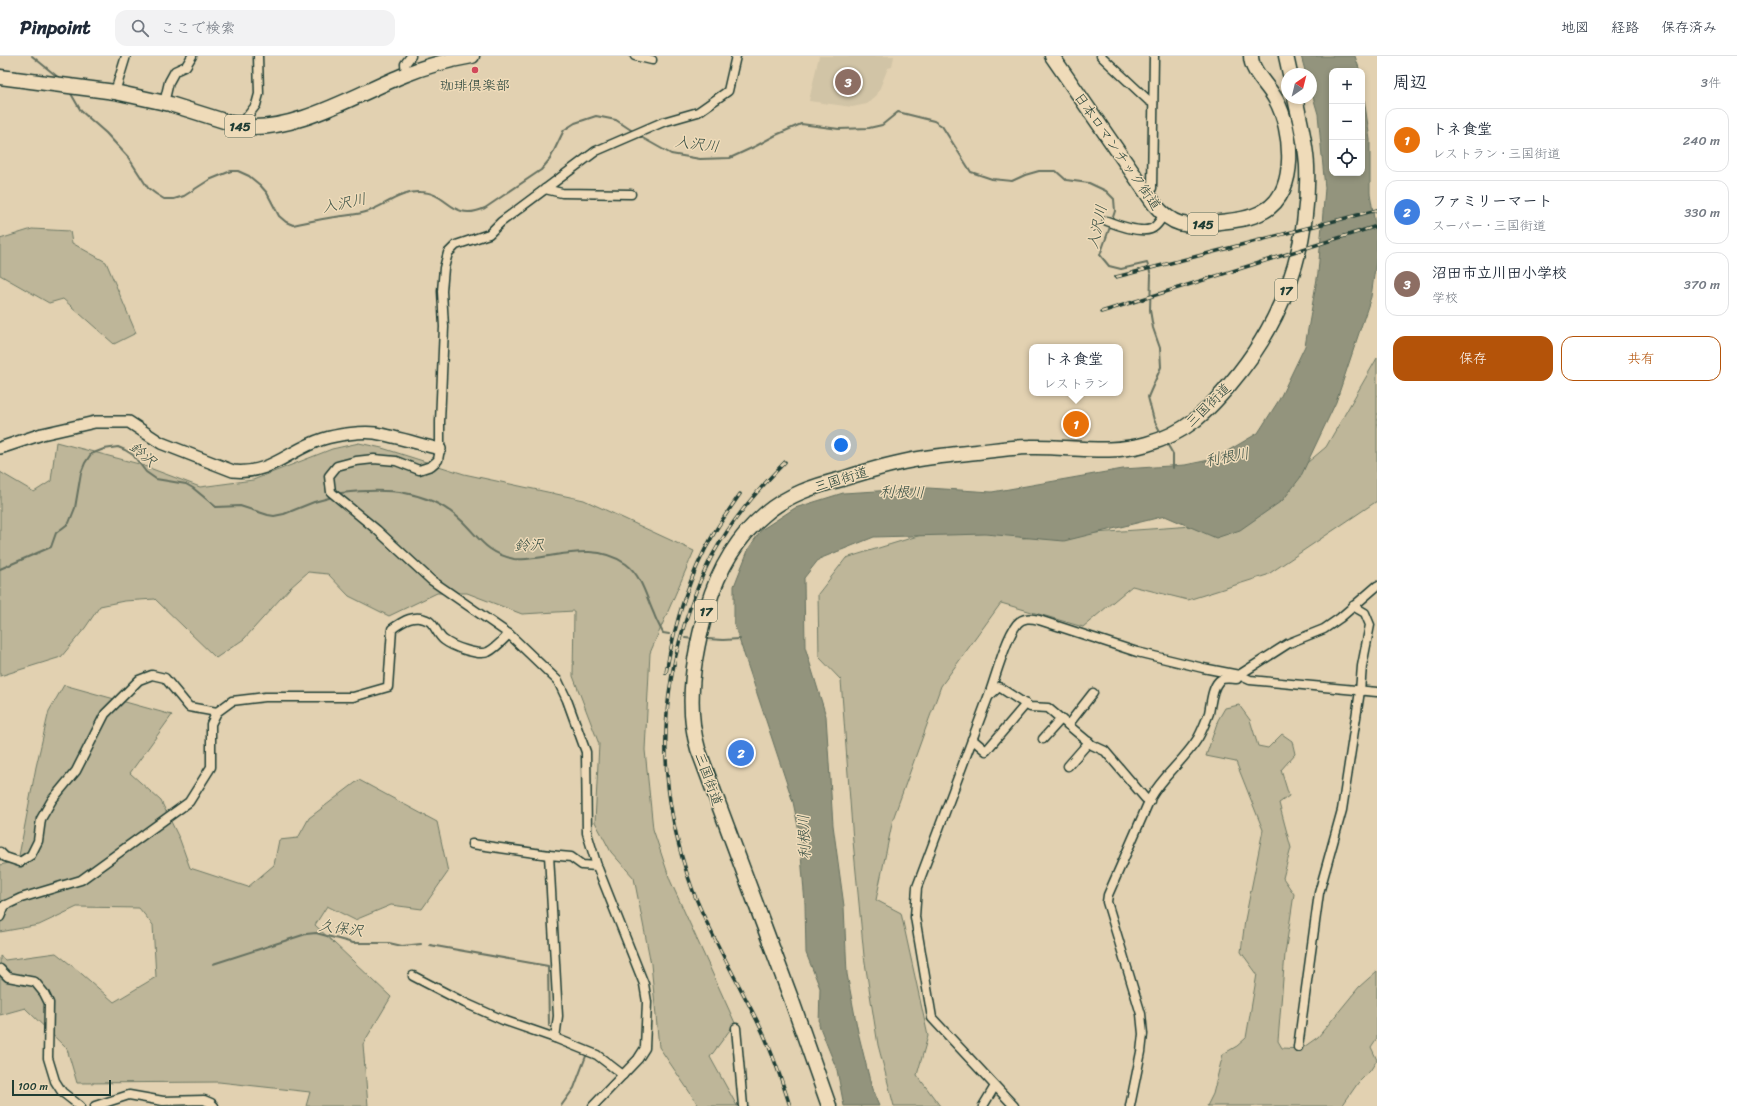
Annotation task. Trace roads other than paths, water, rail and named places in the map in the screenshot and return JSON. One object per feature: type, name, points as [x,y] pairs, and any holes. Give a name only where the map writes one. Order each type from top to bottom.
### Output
[{"type":"highway","name":"145","points":[[0,77],[115,92],[164,103],[251,128],[265,127],[304,118],[406,74],[443,61],[472,56]]},
{"type":"highway","name":"日本ロマンチック街道","points":[[1052,56],[1148,196],[1164,215],[1178,224],[1188,226],[1244,218],[1265,211],[1281,194],[1287,174],[1289,140],[1280,107],[1256,69],[1251,56]]},
{"type":"highway","points":[[1286,56],[1289,68]]},
{"type":"highway","name":"三国街道","points":[[828,1106],[792,1001],[698,750],[692,727],[691,710],[695,668],[706,614],[716,579],[735,546],[751,526],[766,513],[795,494],[850,476],[918,460],[1006,448],[1054,447],[1118,449],[1134,447],[1162,439],[1178,432],[1196,421],[1219,397],[1264,339],[1282,302],[1301,241],[1306,195],[1305,150],[1296,104]]},
{"type":"street","points":[[115,92],[126,56]]},
{"type":"street","points":[[164,103],[169,82],[175,71],[186,66],[192,56]]},
{"type":"street","points":[[240,126],[256,105],[259,94],[258,56]]},
{"type":"street","points":[[406,74],[405,64],[411,56]]},
{"type":"street","points":[[635,56],[652,60]]},
{"type":"street","points":[[593,1106],[638,1059],[645,1048],[647,1002],[644,984],[597,866],[587,833],[586,752],[568,700],[558,681],[509,634],[431,580],[376,530],[331,492],[329,476],[336,466],[356,461],[374,459],[396,461],[419,470],[431,466],[438,460],[440,449],[444,327],[442,291],[444,268],[448,253],[456,246],[489,234],[502,222],[596,151],[663,122],[698,112],[728,91],[736,56]]},
{"type":"street","points":[[1102,56],[1153,103]]},
{"type":"street","points":[[1148,196],[1152,188],[1154,56]]},
{"type":"street","points":[[545,189],[562,193],[631,194]]},
{"type":"street","points":[[1107,221],[1115,225],[1130,228],[1151,229],[1157,225],[1164,215]]},
{"type":"street","points":[[0,448],[42,434],[94,422],[129,422],[161,443],[233,471],[244,472],[255,471],[268,467],[304,446],[325,438],[358,433],[373,433],[440,449]]},
{"type":"street","points":[[1130,1106],[1141,1052],[1143,1034],[1141,1014],[1107,902],[1111,886],[1129,850],[1158,784],[1184,757],[1198,738],[1219,681],[1222,679],[1237,679],[1239,675],[1289,643],[1324,629],[1377,586]]},
{"type":"street","points":[[1298,1047],[1319,893],[1342,810],[1360,691],[1362,666],[1370,625],[1364,613],[1353,606]]},
{"type":"street","points":[[0,918],[3,907],[21,898],[81,880],[189,802],[211,767],[211,724],[218,712],[232,701],[265,697],[353,697],[388,687],[392,629],[403,621],[413,618],[429,621],[444,640],[464,650],[487,653],[496,647],[509,634]]},
{"type":"street","points":[[1014,1106],[932,1018],[915,917],[917,887],[1013,631],[1018,623],[1023,619],[1029,618],[1039,620],[1137,652],[1239,675],[1250,680],[1377,692]]},
{"type":"street","points":[[0,852],[5,857],[20,862],[31,855],[38,841],[41,819],[52,800],[76,771],[105,714],[139,680],[152,675],[165,678],[189,707],[218,712]]},
{"type":"street","points":[[988,697],[999,687],[1030,707],[1048,708],[1089,742],[1105,751],[1145,798],[1150,801]]},
{"type":"street","points":[[1068,725],[1093,692]]},
{"type":"street","points":[[972,739],[986,750],[1026,704]]},
{"type":"street","points":[[1043,739],[1061,719]]},
{"type":"street","points":[[1068,766],[1089,742]]},
{"type":"street","points":[[472,844],[571,857],[582,865],[597,866]]},
{"type":"street","points":[[550,855],[558,1016],[555,1038]]},
{"type":"street","points":[[0,969],[8,976],[35,982],[44,993],[49,1003],[48,1058],[55,1080],[62,1092],[80,1106]]},
{"type":"street","points":[[413,976],[465,1003],[503,1020],[555,1038],[597,1056],[623,1075]]},
{"type":"street","points":[[736,1028],[743,1106]]},
{"type":"street","points":[[983,1106],[995,1086]]},
{"type":"street","points":[[95,1106],[129,1095],[163,1101],[204,1100],[214,1106]]},
{"type":"water","name":"利根川","points":[[1301,56],[1355,56],[1359,68],[1329,68],[1329,176],[1365,176],[1365,105],[1370,140],[1370,193],[1377,237],[1377,254],[1371,297],[1336,402],[1300,478],[1283,500],[1240,530],[1216,538],[1165,516],[1064,541],[985,534],[874,537],[819,559],[804,578],[805,647],[826,716],[833,825],[844,906],[847,974],[858,1032],[872,1089],[879,1106],[844,1106],[837,1070],[819,1025],[820,988],[806,953],[805,904],[799,831],[793,802],[734,624],[734,586],[749,548],[761,530],[795,508],[843,493],[928,488],[992,492],[1123,469],[1185,465],[1214,459],[1258,433],[1279,400],[1305,346],[1318,273],[1325,188],[1318,114],[1315,104],[1317,104],[1317,68],[1304,68]]},
{"type":"waterway","name":"入沢川","points":[[32,56],[59,78]]},
{"type":"waterway","name":"入沢川","points":[[70,92],[81,111],[106,133],[128,157],[148,188],[164,199],[174,199],[184,196],[209,180],[231,171],[238,171],[249,176],[260,185],[267,193],[279,216],[286,222],[293,225],[365,212],[400,196],[413,192],[430,193],[457,210],[474,212],[485,208],[541,170],[550,159],[564,130],[575,123],[596,116],[616,120],[634,132]]},
{"type":"waterway","name":"入沢川","points":[[639,136],[671,154],[700,159],[730,158],[801,124],[839,129],[869,128],[882,125],[898,112],[934,121],[942,126],[971,172],[992,179],[1012,181],[1039,171],[1056,171],[1066,180],[1089,183],[1106,191],[1114,199],[1115,211],[1112,220]]},
{"type":"waterway","name":"入沢川","points":[[1111,224],[1100,255],[1109,266],[1121,269],[1147,263],[1151,275],[1150,310],[1153,328],[1160,348],[1161,367],[1148,397],[1154,420],[1161,433]]},
{"type":"waterway","name":"入沢川","points":[[1166,442],[1173,454],[1173,468]]},
{"type":"waterway","name":"鈴沢","points":[[0,569],[51,547],[56,533],[69,523],[75,508],[81,473],[85,463],[91,454],[104,449],[118,447],[125,450],[133,455],[146,472],[156,479],[186,484],[216,507],[240,506],[274,516],[284,514],[314,502],[329,498]]},
{"type":"waterway","name":"鈴沢","points":[[341,493],[358,491],[390,491],[421,497],[450,511],[485,545],[497,553],[514,559],[527,559],[582,552],[593,552],[615,558],[626,564],[636,574],[663,633],[669,634]]},
{"type":"waterway","name":"鈴沢","points":[[685,638],[694,639]]},
{"type":"waterway","name":"鈴沢","points":[[707,639],[740,639]]},
{"type":"waterway","name":"久保沢","points":[[213,964],[306,934],[316,933],[353,943],[389,943],[402,946],[421,944]]},
{"type":"waterway","name":"久保沢","points":[[430,945],[548,966],[549,1026]]},
{"type":"waterway","name":"久保沢","points":[[561,1106],[574,1088],[586,1056]]},
{"type":"railway","points":[[1116,277],[1377,210]]},
{"type":"railway","points":[[1101,312],[1377,226]]},
{"type":"railway","points":[[785,462],[754,495],[736,518],[712,556],[700,582],[679,643],[671,679],[667,714],[666,750],[668,785],[673,821],[693,891],[709,927],[763,1033],[778,1069],[790,1106]]},
{"type":"railway","points":[[666,673],[678,619],[697,567],[716,530],[740,494]]},
{"type":"place","name":"珈琲倶楽部","points":[[475,70]]},
{"type":"place","name":"沼田市立川田小学校","points":[[848,82]]},
{"type":"place","name":"トネ食堂","points":[[1076,424]]},
{"type":"place","name":"ファミリーマート","points":[[741,753]]}]
